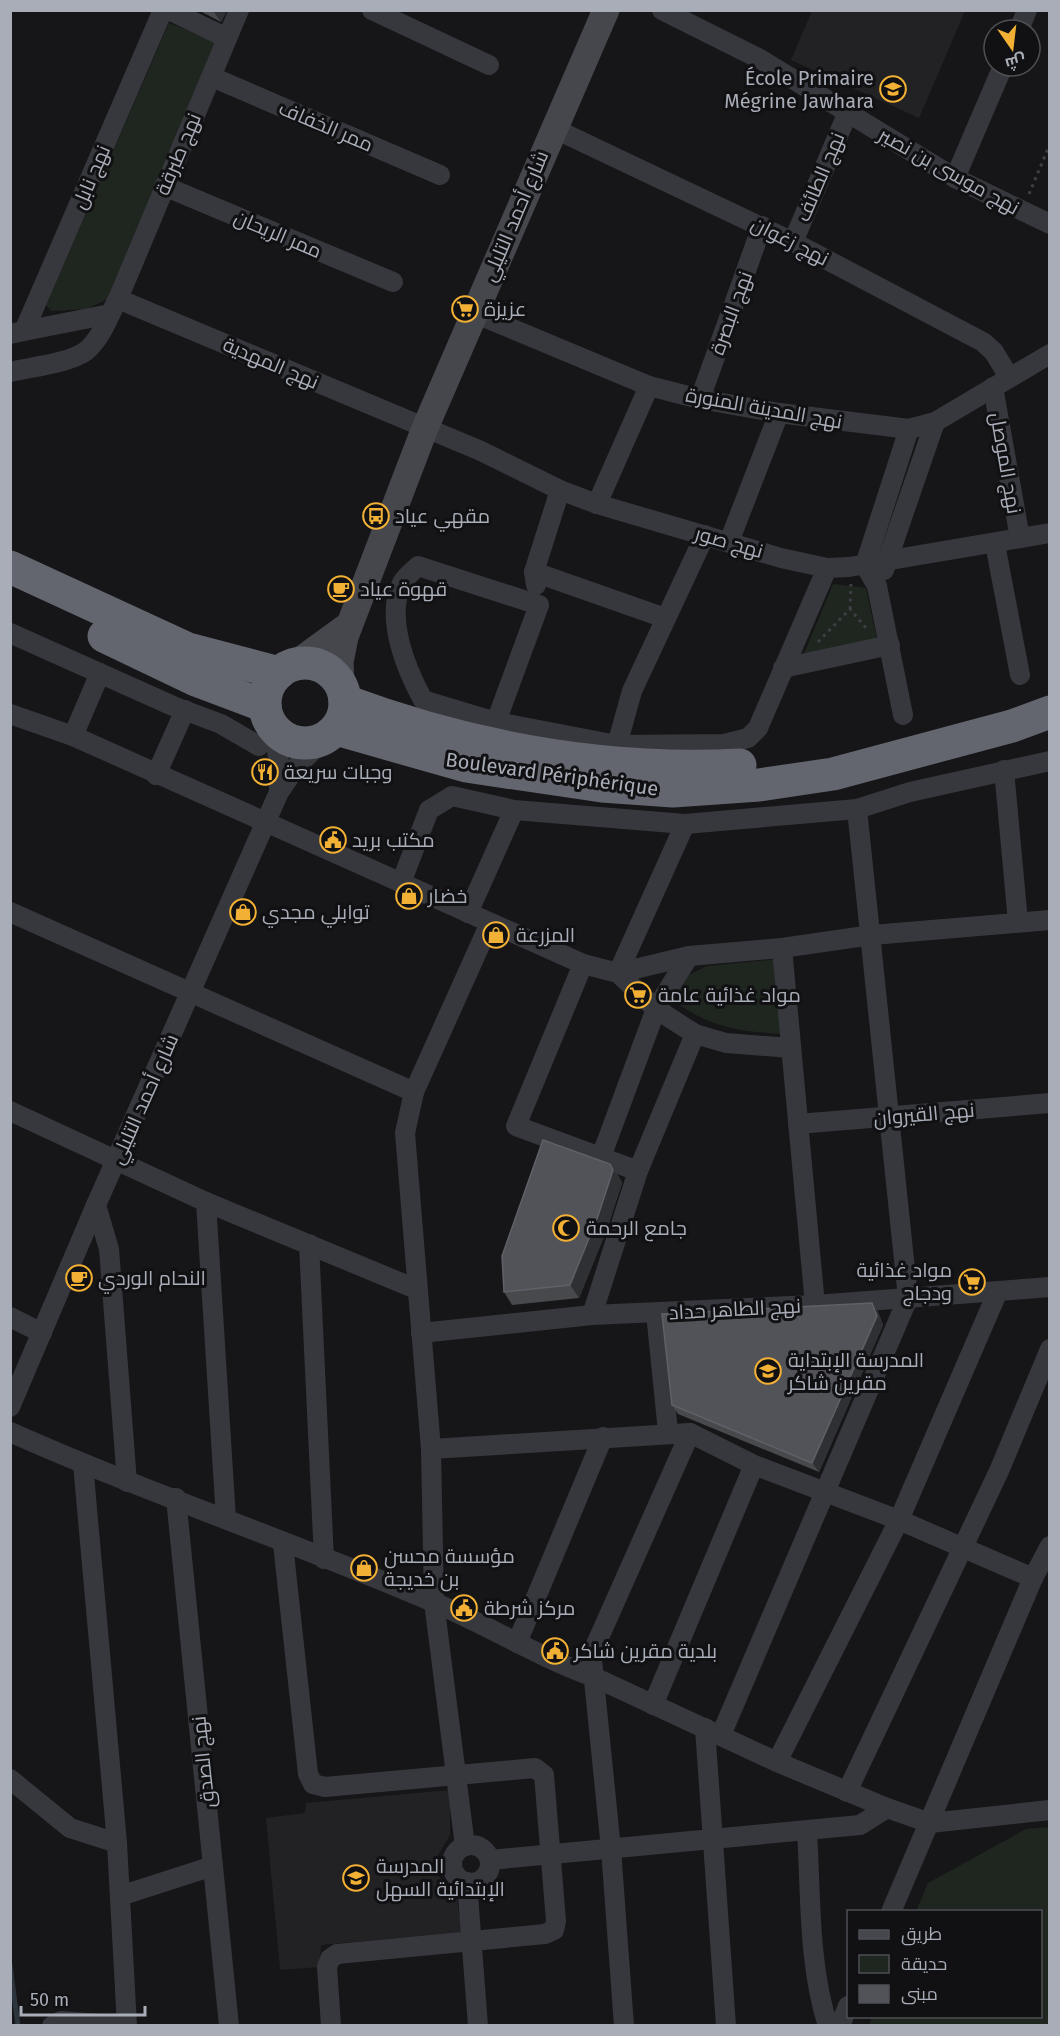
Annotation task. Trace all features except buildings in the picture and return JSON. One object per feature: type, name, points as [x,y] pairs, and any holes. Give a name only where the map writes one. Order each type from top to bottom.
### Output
[{"type":"highway","points":[[10,567],[188,649],[287,669],[308,664],[321,667],[333,675],[337,713],[304,743],[280,735],[196,680],[10,591]]},
{"type":"highway","points":[[265,726],[269,688],[287,669]]},
{"type":"highway","name":"Boulevard Périphérique","points":[[337,713],[406,722],[500,747],[572,759],[698,767],[760,764],[863,746],[969,717],[1050,688]]},
{"type":"highway","name":"Boulevard Périphérique","points":[[337,713],[466,766],[602,786],[673,791],[759,785],[833,774],[1012,726],[1050,712]]},
{"type":"street","name":"نهج نابل","points":[[17,332],[163,10]]},
{"type":"street","points":[[169,10],[227,38]]},
{"type":"street","name":"نهج طبرقة","points":[[10,372],[74,357],[87,350],[114,307],[239,10]]},
{"type":"street","points":[[372,10],[489,65]]},
{"type":"street","name":"شارع أحمد التليلي","points":[[10,1407],[279,792],[337,713],[341,656],[349,625],[425,428],[606,10]]},
{"type":"street","name":"نهج موسى بن نصير","points":[[662,10],[760,59],[955,178],[1050,224]]},
{"type":"street","name":"ممر الخفاف","points":[[212,77],[440,175]]},
{"type":"street","points":[[955,178],[998,78]]},
{"type":"street","name":"نهج الطائف","points":[[793,242],[848,112]]},
{"type":"street","name":"نهج زغوان","points":[[553,128],[762,226],[982,342],[994,352],[1001,382]]},
{"type":"street","name":"ممر الريحان","points":[[164,186],[393,282]]},
{"type":"street","name":"نهج البصرة","points":[[700,399],[762,226]]},
{"type":"street","points":[[17,332],[114,307]]},
{"type":"street","name":"نهج المهدية","points":[[114,307],[425,428]]},
{"type":"street","name":"نهج المدينة المنورة","points":[[474,312],[649,386],[700,399],[779,413],[909,429],[935,422],[1050,354]]},
{"type":"street","name":"نهج الموصل","points":[[1001,382],[1020,538]]},
{"type":"street","points":[[597,504],[649,386]]},
{"type":"street","points":[[729,542],[779,413]]},
{"type":"street","points":[[877,586],[888,562],[935,422]]},
{"type":"street","name":"نهج صور","points":[[425,428],[481,451],[560,490],[597,504],[826,568],[888,562],[1050,533]]},
{"type":"street","points":[[903,715],[877,586],[857,566],[909,429]]},
{"type":"street","points":[[496,722],[539,605],[534,572],[560,490]]},
{"type":"street","points":[[617,745],[632,691],[705,535]]},
{"type":"street","points":[[995,544],[1020,675]]},
{"type":"street","points":[[539,605],[418,566],[401,585],[395,611],[400,640],[414,684],[423,700],[496,722],[617,745],[724,744],[748,738],[758,728],[826,568]]},
{"type":"street","points":[[534,572],[665,618]]},
{"type":"street","points":[[287,669],[349,625]]},
{"type":"street","points":[[12,638],[221,724],[265,726],[279,761],[279,792]]},
{"type":"street","points":[[783,668],[890,645]]},
{"type":"street","points":[[73,736],[100,673]]},
{"type":"street","points":[[156,775],[184,710]]},
{"type":"street","points":[[10,714],[73,736],[583,964],[618,973],[689,956],[782,948],[872,935],[1050,920]]},
{"type":"street","points":[[401,883],[429,810],[452,796],[514,810],[685,824],[857,809],[910,792],[1050,761]]},
{"type":"street","points":[[1004,770],[1018,922]]},
{"type":"street","points":[[726,2025],[711,1842],[713,1732],[824,1493],[908,1298],[872,935],[857,809]]},
{"type":"street","points":[[468,913],[514,810]]},
{"type":"street","points":[[618,973],[685,824]]},
{"type":"street","points":[[10,912],[414,1092]]},
{"type":"street","points":[[465,1846],[434,1602],[431,1449],[416,1289],[405,1133],[414,1092],[490,923]]},
{"type":"street","points":[[782,948],[816,1305]]},
{"type":"street","points":[[601,1157],[656,1010],[689,956]]},
{"type":"street","points":[[583,964],[516,1126],[639,1170]]},
{"type":"street","points":[[618,973],[656,1010],[694,1034],[726,1043],[791,1048]]},
{"type":"street","points":[[592,1315],[639,1170],[694,1034]]},
{"type":"street","name":"نهج القيروان","points":[[798,1124],[1050,1103]]},
{"type":"street","points":[[10,1111],[206,1202],[416,1289]]},
{"type":"street","points":[[206,1202],[226,1519]]},
{"type":"street","points":[[96,1206],[109,1249],[127,1482]]},
{"type":"street","points":[[309,1244],[324,1559]]},
{"type":"street","name":"نهج الطاهر حداد","points":[[421,1333],[592,1315],[816,1305],[1050,1287]]},
{"type":"street","points":[[777,1762],[899,1520],[998,1291]]},
{"type":"street","points":[[656,1313],[668,1432]]},
{"type":"street","points":[[10,1317],[42,1333]]},
{"type":"street","points":[[847,1792],[961,1547],[999,1471],[1050,1349]]},
{"type":"street","points":[[10,1432],[127,1482],[176,1498],[283,1544],[434,1602],[567,1667],[594,1677],[777,1762],[887,1808],[930,1823],[1050,1810]]},
{"type":"street","points":[[431,1449],[690,1432],[754,1465],[899,1520],[1033,1578]]},
{"type":"street","points":[[624,2025],[593,1651],[690,1432]]},
{"type":"street","points":[[517,1643],[603,1437]]},
{"type":"street","points":[[52,2025],[61,2021],[126,2025],[117,1843],[83,1464]]},
{"type":"street","points":[[653,1705],[754,1465]]},
{"type":"street","name":"نهج الصدق","points":[[176,1498],[229,2025]]},
{"type":"street","points":[[283,1544],[309,1780],[318,1787],[325,1787],[535,1768],[542,1771],[551,1855],[556,1921],[554,1930],[550,1933],[337,1954],[330,1959],[327,1967],[331,2025]]},
{"type":"street","points":[[891,1910],[1033,1578],[1048,1554]]},
{"type":"street","points":[[10,1779],[70,1828],[117,1843]]},
{"type":"street","points":[[490,1860],[711,1842],[860,1826],[887,1808]]},
{"type":"street","points":[[807,1831],[813,1942],[823,2010],[828,2025]]},
{"type":"street","points":[[465,1846],[483,1849],[490,1860],[484,1877],[467,1882],[457,1876],[452,1865],[455,1853],[465,1846]]},
{"type":"street","points":[[120,1896],[213,1866]]},
{"type":"street","points":[[467,1882],[478,2025]]},
{"type":"street","points":[[840,2025],[847,2010]]},
{"type":"path","points":[[1022,212],[1050,144]]},
{"type":"path","points":[[811,648],[850,609],[857,566]]},
{"type":"path","points":[[850,609],[877,640],[890,645]]},
{"type":"shaded area","name":"École Primaire Mégrine Jawhara","points":[[812,10],[965,11],[919,118],[791,60]]},
{"type":"shaded area","name":"المدرسة الإبتدائية السهل","points":[[450,1790],[450,1835],[434,1862],[436,1874],[456,1893],[462,1932],[321,1945],[319,1967],[280,1970],[266,1818],[305,1813],[306,1803]]},
{"type":"green space","points":[[169,23],[218,42],[109,298],[87,309],[51,311],[46,305]]},
{"type":"green space","points":[[833,584],[866,588],[877,640],[803,656]]},
{"type":"green space","points":[[779,959],[781,1034],[737,1029],[711,1022],[673,1000],[689,975],[707,966]]},
{"type":"green space","points":[[1049,1827],[1049,2025],[869,2025],[872,2018],[1042,2018],[1042,1910],[916,1910],[928,1883],[1026,1829]]},
{"type":"waterway","points":[[10,1965],[18,2026]]},
{"type":"place","name":"École Primaire Mégrine Jawhara","points":[[893,89]]},
{"type":"place","name":"عزيزة","points":[[465,309]]},
{"type":"place","name":"مقهي عياد","points":[[376,516]]},
{"type":"place","name":"قهوة عياد","points":[[341,589]]},
{"type":"place","name":"وجبات سريعة","points":[[265,772]]},
{"type":"place","name":"مكتب بريد","points":[[333,840]]},
{"type":"place","name":"خضار","points":[[409,896]]},
{"type":"place","name":"توابلي مجدي","points":[[243,912]]},
{"type":"place","name":"المزرعة","points":[[496,935]]},
{"type":"place","name":"مواد غذائية عامة","points":[[638,995]]},
{"type":"place","name":"جامع الرحمة","points":[[566,1228]]},
{"type":"place","name":"النحام الوردي","points":[[79,1278]]},
{"type":"place","name":"مواد غذائية ودجاج","points":[[972,1282]]},
{"type":"place","name":"المدرسة الإبتداية مقرين شاكر","points":[[768,1371]]},
{"type":"place","name":"مؤسسة محسن بن خديجة","points":[[364,1568]]},
{"type":"place","name":"مركز شرطة","points":[[464,1608]]},
{"type":"place","name":"بلدية مقرين شاكر","points":[[555,1651]]},
{"type":"place","name":"المدرسة الإبتدائية السهل","points":[[356,1878]]}]
